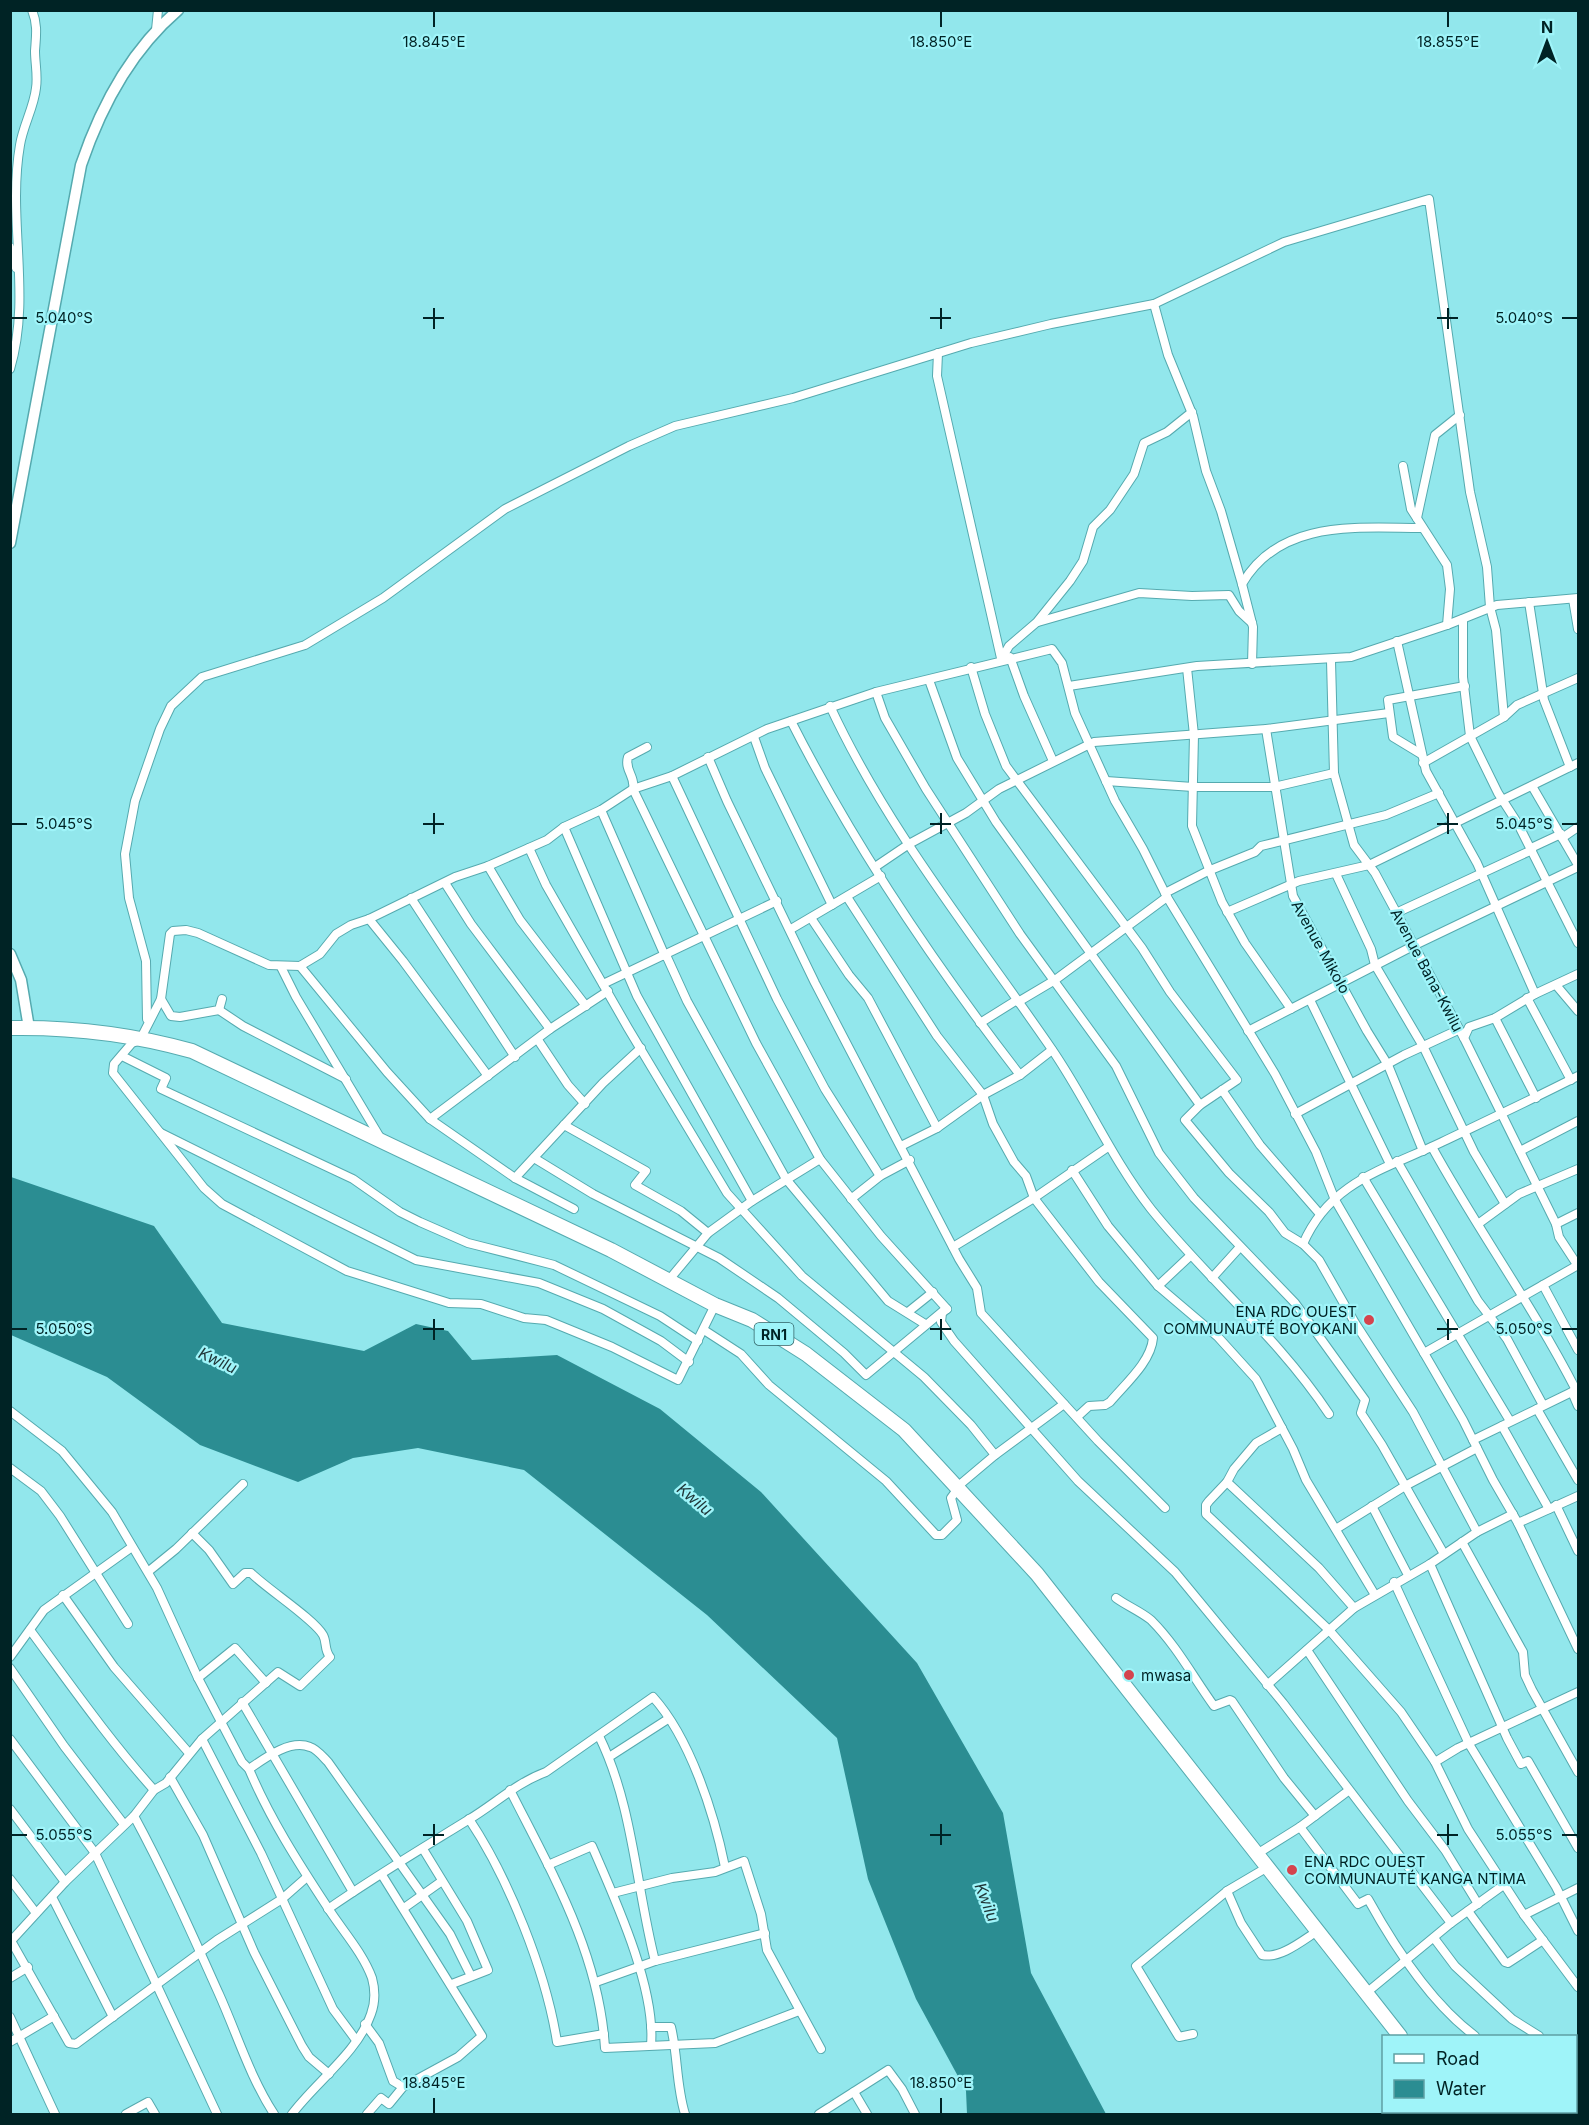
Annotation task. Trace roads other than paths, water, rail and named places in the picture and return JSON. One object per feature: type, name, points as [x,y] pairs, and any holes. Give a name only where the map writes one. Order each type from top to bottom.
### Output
[{"type":"highway","name":"RN1","points":[[10,1028],[98,1031],[192,1051],[611,1250],[715,1305],[752,1320],[806,1354],[904,1430],[1037,1574],[1398,2035]]},
{"type":"main road","points":[[10,543],[81,165],[111,93],[134,57],[178,10]]},
{"type":"main road","points":[[11,957],[21,980],[29,1028]]},
{"type":"street","points":[[10,369],[17,341],[20,304],[15,226],[17,164],[22,134],[36,87],[38,34],[32,10]]},
{"type":"street","points":[[154,34],[158,10]]},
{"type":"street","points":[[146,1026],[148,987],[146,961],[129,898],[125,854],[135,801],[160,729],[171,705],[192,685],[212,672],[255,662],[305,645],[383,598],[505,510],[629,446],[675,426],[793,398],[938,353],[1051,324],[1154,304],[1284,242],[1429,199],[1470,492],[1487,567],[1490,607],[1496,630],[1504,717]]},
{"type":"street","points":[[10,247],[18,272]]},
{"type":"street","points":[[1154,304],[1168,355],[1192,411],[1206,471],[1221,511],[1242,584],[1252,623],[1252,664]]},
{"type":"street","points":[[938,353],[937,376],[1001,660]]},
{"type":"street","points":[[1001,660],[1008,646],[1037,622],[1077,571],[1093,527],[1110,510],[1134,474],[1144,443],[1167,432],[1192,411]]},
{"type":"street","points":[[1419,525],[1419,504],[1428,477],[1435,435],[1460,415]]},
{"type":"street","points":[[1403,466],[1407,495],[1419,525],[1447,565],[1450,574],[1447,625]]},
{"type":"street","points":[[1242,584],[1268,553],[1286,541],[1339,527],[1419,525]]},
{"type":"street","points":[[1037,622],[1122,596],[1155,593],[1192,596],[1229,595],[1245,620],[1252,623]]},
{"type":"street","points":[[1069,686],[1187,668],[1331,661],[1351,657],[1463,620],[1490,607],[1528,602],[1576,599],[1578,629]]},
{"type":"street","points":[[1528,602],[1544,693],[1570,767]]},
{"type":"street","points":[[1463,620],[1465,686],[1470,736],[1492,782],[1531,849],[1578,943]]},
{"type":"street","points":[[1303,1244],[1310,1226],[1319,1213],[1363,1177],[1432,1147],[1574,1078],[1531,996],[1481,874],[1422,758],[1411,696],[1397,641]]},
{"type":"street","points":[[715,1305],[705,1330],[678,1380],[612,1347],[546,1320],[524,1318],[481,1304],[448,1303],[347,1270],[222,1204],[204,1188],[113,1073],[114,1064],[132,1043],[140,1040],[161,999],[168,939],[173,931],[186,930],[198,933],[258,961],[281,967],[300,966],[320,954],[336,934],[411,898],[529,848],[564,827],[601,810],[633,789],[672,776],[767,729],[876,692],[1010,657],[1047,650],[1056,651],[1069,686],[1075,713],[1106,781],[1166,895],[1248,1031],[1316,1152],[1335,1200],[1473,1440],[1518,1523],[1578,1649]]},
{"type":"street","points":[[1010,657],[1024,696],[1053,761]]},
{"type":"street","name":"Avenue Bana-Kwilu","points":[[1331,661],[1334,773],[1359,855],[1369,865],[1464,1038],[1556,1224],[1559,1237],[1578,1265]]},
{"type":"street","points":[[971,667],[985,714],[1006,766],[1127,928],[1170,992],[1237,1080],[1200,1105],[1185,1120],[1229,1173],[1285,1233],[1303,1244],[1328,1274],[1355,1323],[1413,1412],[1477,1532]]},
{"type":"street","points":[[1187,668],[1194,735],[1192,826],[1208,871],[1227,912],[1245,943],[1291,1010]]},
{"type":"street","points":[[1422,758],[1470,736],[1504,717],[1517,705],[1578,678]]},
{"type":"street","points":[[928,680],[957,758],[983,802],[1090,955],[1131,1006],[1200,1105]]},
{"type":"street","points":[[1422,758],[1393,737],[1388,700],[1465,686]]},
{"type":"street","points":[[876,692],[885,718],[947,823],[1020,934],[1116,1066],[1159,1153],[1194,1198],[1295,1303],[1365,1400],[1361,1413],[1444,1554]]},
{"type":"street","points":[[830,706],[847,744],[909,844],[977,947],[1052,1050],[1108,1147],[1150,1207],[1190,1256],[1243,1307],[1295,1365],[1329,1414]]},
{"type":"street","points":[[875,867],[1016,780],[1088,744],[1266,729],[1389,713]]},
{"type":"street","points":[[791,721],[855,839],[916,933],[1020,1075]]},
{"type":"street","name":"Avenue Mikolo","points":[[1266,729],[1272,757],[1282,842],[1291,886],[1300,910],[1388,1065],[1423,1151]]},
{"type":"street","points":[[754,737],[774,787],[832,905]]},
{"type":"street","points":[[647,747],[628,757],[626,763],[634,784],[633,789],[756,1043],[820,1158],[851,1199],[947,1309]]},
{"type":"street","points":[[708,757],[815,983],[910,1160],[953,1247],[977,1288],[981,1313],[1064,1404],[1165,1508]]},
{"type":"street","points":[[1227,912],[1311,878],[1369,865],[1578,763]]},
{"type":"street","points":[[1106,781],[1193,787],[1274,787],[1334,773]]},
{"type":"street","points":[[672,776],[777,999],[825,1089],[880,1176]]},
{"type":"street","points":[[1248,1031],[1413,946],[1578,866],[1532,786]]},
{"type":"street","points":[[980,1023],[1055,980],[1127,928],[1166,895],[1208,871],[1256,852],[1261,846],[1386,815],[1438,793]]},
{"type":"street","points":[[601,810],[687,1001],[786,1179],[888,1301],[925,1324]]},
{"type":"street","points":[[564,827],[627,973],[752,1201]]},
{"type":"street","points":[[1396,913],[1578,827]]},
{"type":"street","points":[[529,848],[641,1047],[722,1185],[740,1209],[802,1276],[893,1354],[924,1377],[971,1425],[995,1455]]},
{"type":"street","points":[[488,866],[520,920],[586,1006]]},
{"type":"street","points":[[1336,874],[1371,949],[1375,965],[1424,1048],[1464,1131],[1505,1204]]},
{"type":"street","points":[[791,929],[881,876]]},
{"type":"street","points":[[445,883],[471,924],[550,1029]]},
{"type":"street","points":[[847,897],[930,1027],[983,1095],[993,1124],[1014,1162],[1026,1176],[1034,1198],[1099,1282],[1153,1338],[1151,1349],[1142,1363],[1110,1402],[1089,1407],[1077,1417]]},
{"type":"street","points":[[411,898],[515,1057]]},
{"type":"street","points":[[430,1119],[550,1029],[586,1006],[606,987],[627,973],[777,901]]},
{"type":"street","points":[[812,918],[849,975],[868,998],[938,1128]]},
{"type":"street","points":[[369,919],[488,1076]]},
{"type":"street","points":[[300,966],[387,1072],[430,1119],[515,1178],[574,1209]]},
{"type":"street","points":[[281,967],[296,998],[383,1142]]},
{"type":"street","points":[[1464,1038],[1469,1027],[1495,1018],[1531,996],[1578,974]]},
{"type":"street","points":[[1556,985],[1578,1011]]},
{"type":"street","points":[[161,999],[174,1017],[219,1010],[243,1026],[347,1079]]},
{"type":"street","points":[[219,1010],[222,999]]},
{"type":"street","points":[[1310,1000],[1393,1162],[1490,1317],[1507,1339],[1578,1480]]},
{"type":"street","points":[[1495,1018],[1536,1098]]},
{"type":"street","points":[[1295,1114],[1351,1083],[1458,1030]]},
{"type":"street","points":[[538,1040],[568,1085],[585,1104]]},
{"type":"street","points":[[515,1178],[603,1083],[641,1047]]},
{"type":"street","points":[[901,1146],[938,1128],[983,1095],[1020,1075],[1052,1050]]},
{"type":"street","points":[[122,1056],[166,1078],[161,1089],[353,1179],[400,1212],[420,1222],[468,1243],[554,1265],[660,1316],[698,1341]]},
{"type":"street","points":[[1222,1090],[1260,1145],[1319,1213]]},
{"type":"street","points":[[1520,1151],[1578,1121]]},
{"type":"street","points":[[564,1125],[646,1171],[634,1185],[681,1211],[708,1233]]},
{"type":"street","points":[[157,1131],[416,1260],[539,1283],[603,1309],[661,1341],[689,1362]]},
{"type":"street","points":[[953,1247],[1034,1198],[1108,1147]]},
{"type":"street","points":[[1432,1147],[1576,1390],[1578,1406]]},
{"type":"street","points":[[534,1158],[593,1194],[674,1233],[696,1248],[719,1258],[778,1298],[844,1353],[866,1375],[925,1324],[947,1309]]},
{"type":"street","points":[[668,1281],[708,1233],[740,1209],[820,1158]]},
{"type":"street","points":[[851,1199],[880,1176],[910,1160]]},
{"type":"street","points":[[1478,1224],[1505,1204],[1536,1186],[1578,1169]]},
{"type":"street","points":[[1072,1170],[1108,1226],[1158,1286],[1218,1337],[1256,1379],[1306,1480],[1375,1595]]},
{"type":"street","points":[[1363,1177],[1510,1420]]},
{"type":"street","points":[[1556,1224],[1578,1213]]},
{"type":"street","points":[[1212,1278],[1240,1247]]},
{"type":"street","points":[[1158,1286],[1190,1256]]},
{"type":"street","points":[[1424,1353],[1578,1265]]},
{"type":"street","points":[[1543,1285],[1578,1350]]},
{"type":"street","points":[[908,1312],[933,1292]]},
{"type":"street","points":[[947,1309],[942,1313],[941,1323],[973,1363],[1078,1481],[1174,1572],[1267,1685],[1451,1923]]},
{"type":"street","points":[[705,1330],[741,1354],[769,1385],[886,1481],[936,1535],[942,1535],[957,1520],[951,1498],[958,1487],[995,1455],[1064,1404]]},
{"type":"street","points":[[1473,1440],[1510,1420],[1576,1390]]},
{"type":"street","points":[[10,1411],[62,1451],[112,1512],[148,1571],[198,1678],[242,1762],[249,1769],[307,1877],[365,1964],[372,1980],[374,1997],[371,2015],[366,2024],[329,2074],[292,2115]]},
{"type":"street","points":[[1502,1426],[1578,1551]]},
{"type":"street","points":[[1282,1428],[1256,1443],[1234,1469],[1227,1482],[1209,1500],[1206,1514],[1329,1630],[1401,1712],[1435,1762],[1468,1829],[1524,1915],[1578,1987]]},
{"type":"street","points":[[1336,1529],[1405,1486],[1477,1448]]},
{"type":"street","points":[[10,1468],[41,1491],[96,1571],[128,1624]]},
{"type":"street","points":[[1227,1482],[1319,1568],[1354,1608]]},
{"type":"street","points":[[148,1571],[243,1484]]},
{"type":"street","points":[[1518,1523],[1578,1496]]},
{"type":"street","points":[[1372,1506],[1408,1575]]},
{"type":"street","points":[[1267,1685],[1354,1608],[1394,1582],[1430,1564],[1477,1532],[1513,1514]]},
{"type":"street","points":[[192,1533],[209,1550],[233,1584],[245,1573],[251,1573],[324,1635],[326,1652],[330,1657],[303,1685],[293,1684],[278,1672],[220,1721],[189,1753],[162,1787],[154,1790],[134,1816],[123,1823],[64,1882],[11,1941],[72,2045],[199,1954],[282,1899],[307,1877]]},
{"type":"street","points":[[1462,1542],[1523,1652],[1525,1675],[1578,1772]]},
{"type":"street","points":[[10,1656],[44,1610],[132,1547]]},
{"type":"street","points":[[1430,1564],[1521,1764],[1528,1761],[1578,1848]]},
{"type":"street","points":[[1394,1582],[1469,1744],[1561,1896],[1578,1931]]},
{"type":"street","points":[[63,1595],[114,1667],[189,1753]]},
{"type":"street","points":[[1116,1598],[1149,1619],[1165,1636],[1181,1654],[1214,1706],[1232,1701],[1284,1778],[1315,1816]]},
{"type":"street","points":[[30,1630],[99,1721],[120,1753],[154,1790]]},
{"type":"street","points":[[198,1678],[235,1648],[266,1683]]},
{"type":"street","points":[[1307,1650],[1336,1689],[1362,1733],[1408,1801],[1445,1850],[1478,1904]]},
{"type":"street","points":[[10,1668],[64,1746],[123,1823]]},
{"type":"street","points":[[1435,1762],[1541,1708],[1578,1692]]},
{"type":"street","points":[[328,1909],[423,1849],[433,1840],[469,1820],[510,1790],[546,1772],[653,1697],[668,1719],[703,1789],[714,1819],[725,1867]]},
{"type":"street","points":[[242,1702],[353,1892]]},
{"type":"street","points":[[609,1757],[668,1719]]},
{"type":"street","points":[[598,1736],[609,1757],[634,1854],[655,1961]]},
{"type":"street","points":[[10,1739],[94,1853],[217,2115]]},
{"type":"street","points":[[202,1739],[282,1899],[333,2009],[356,2040]]},
{"type":"street","points":[[249,1769],[271,1754],[295,1745],[313,1747],[328,1762],[450,1934],[471,1976]]},
{"type":"street","points":[[170,1777],[203,1834],[257,1959],[302,2046],[309,2057],[329,2074]]},
{"type":"street","points":[[510,1790],[576,1926],[602,2006],[605,2048],[715,2043],[799,2011]]},
{"type":"street","points":[[1257,1854],[1300,1827],[1348,1791]]},
{"type":"street","points":[[10,1809],[64,1882]]},
{"type":"street","points":[[134,1816],[153,1850],[218,1991],[250,2069],[274,2115]]},
{"type":"street","points":[[469,1820],[491,1858],[545,1986],[557,2042],[604,2034]]},
{"type":"street","points":[[1300,1827],[1358,1904],[1368,1899],[1392,1940],[1443,2007],[1473,2035]]},
{"type":"street","points":[[548,1865],[592,1846],[613,1893],[646,1993],[651,2045]]},
{"type":"street","points":[[423,1849],[467,1921],[488,1970],[452,1984]]},
{"type":"street","points":[[613,1893],[693,1873],[720,1870],[744,1861],[755,1892],[767,1950],[820,2049]]},
{"type":"street","points":[[1192,2034],[1179,2037],[1136,1966],[1227,1891],[1266,1868]]},
{"type":"street","points":[[367,2115],[381,2098],[389,2104],[403,2087],[458,2057],[482,2037],[452,1984],[382,1875]]},
{"type":"street","points":[[10,1879],[36,1913]]},
{"type":"street","points":[[404,1908],[442,1881]]},
{"type":"street","points":[[1365,1994],[1451,1923],[1505,1884]]},
{"type":"street","points":[[1524,1915],[1578,1888]]},
{"type":"street","points":[[1227,1891],[1240,1923],[1262,1955],[1271,1956],[1282,1952],[1316,1932]]},
{"type":"street","points":[[52,1897],[113,2017]]},
{"type":"street","points":[[1468,1911],[1508,1963],[1543,1940]]},
{"type":"street","points":[[596,1982],[655,1961],[765,1933]]},
{"type":"street","points":[[1434,1938],[1455,1966],[1512,2019],[1536,2035]]},
{"type":"street","points":[[10,1978],[28,1967]]},
{"type":"street","points":[[10,2042],[54,2016]]},
{"type":"street","points":[[10,2017],[55,2115]]},
{"type":"street","points":[[366,2024],[379,2043],[393,2080],[403,2087]]},
{"type":"street","points":[[651,2027],[671,2027],[675,2046],[675,2071],[685,2115]]},
{"type":"street","points":[[819,2115],[888,2070],[912,2113]]},
{"type":"street","points":[[854,2092],[867,2115]]},
{"type":"street","points":[[126,2115],[148,2102],[155,2115]]},
{"type":"water","name":"Kwilu","points":[[11,1177],[154,1226],[222,1323],[364,1351],[416,1324],[448,1331],[472,1360],[557,1355],[660,1409],[761,1492],[917,1663],[1003,1813],[1031,1973],[1106,2114],[967,2114],[966,2091],[916,1999],[868,1879],[837,1738],[707,1615],[524,1470],[418,1448],[353,1458],[298,1482],[200,1445],[107,1377],[11,1335]]},
{"type":"place","name":"ENA RDC OUEST COMMUNAUTÉ BOYOKANI","points":[[1369,1320]]},
{"type":"place","name":"mwasa","points":[[1129,1675]]},
{"type":"place","name":"ENA RDC OUEST COMMUNAUTÉ KANGA NTIMA","points":[[1292,1870]]}]
